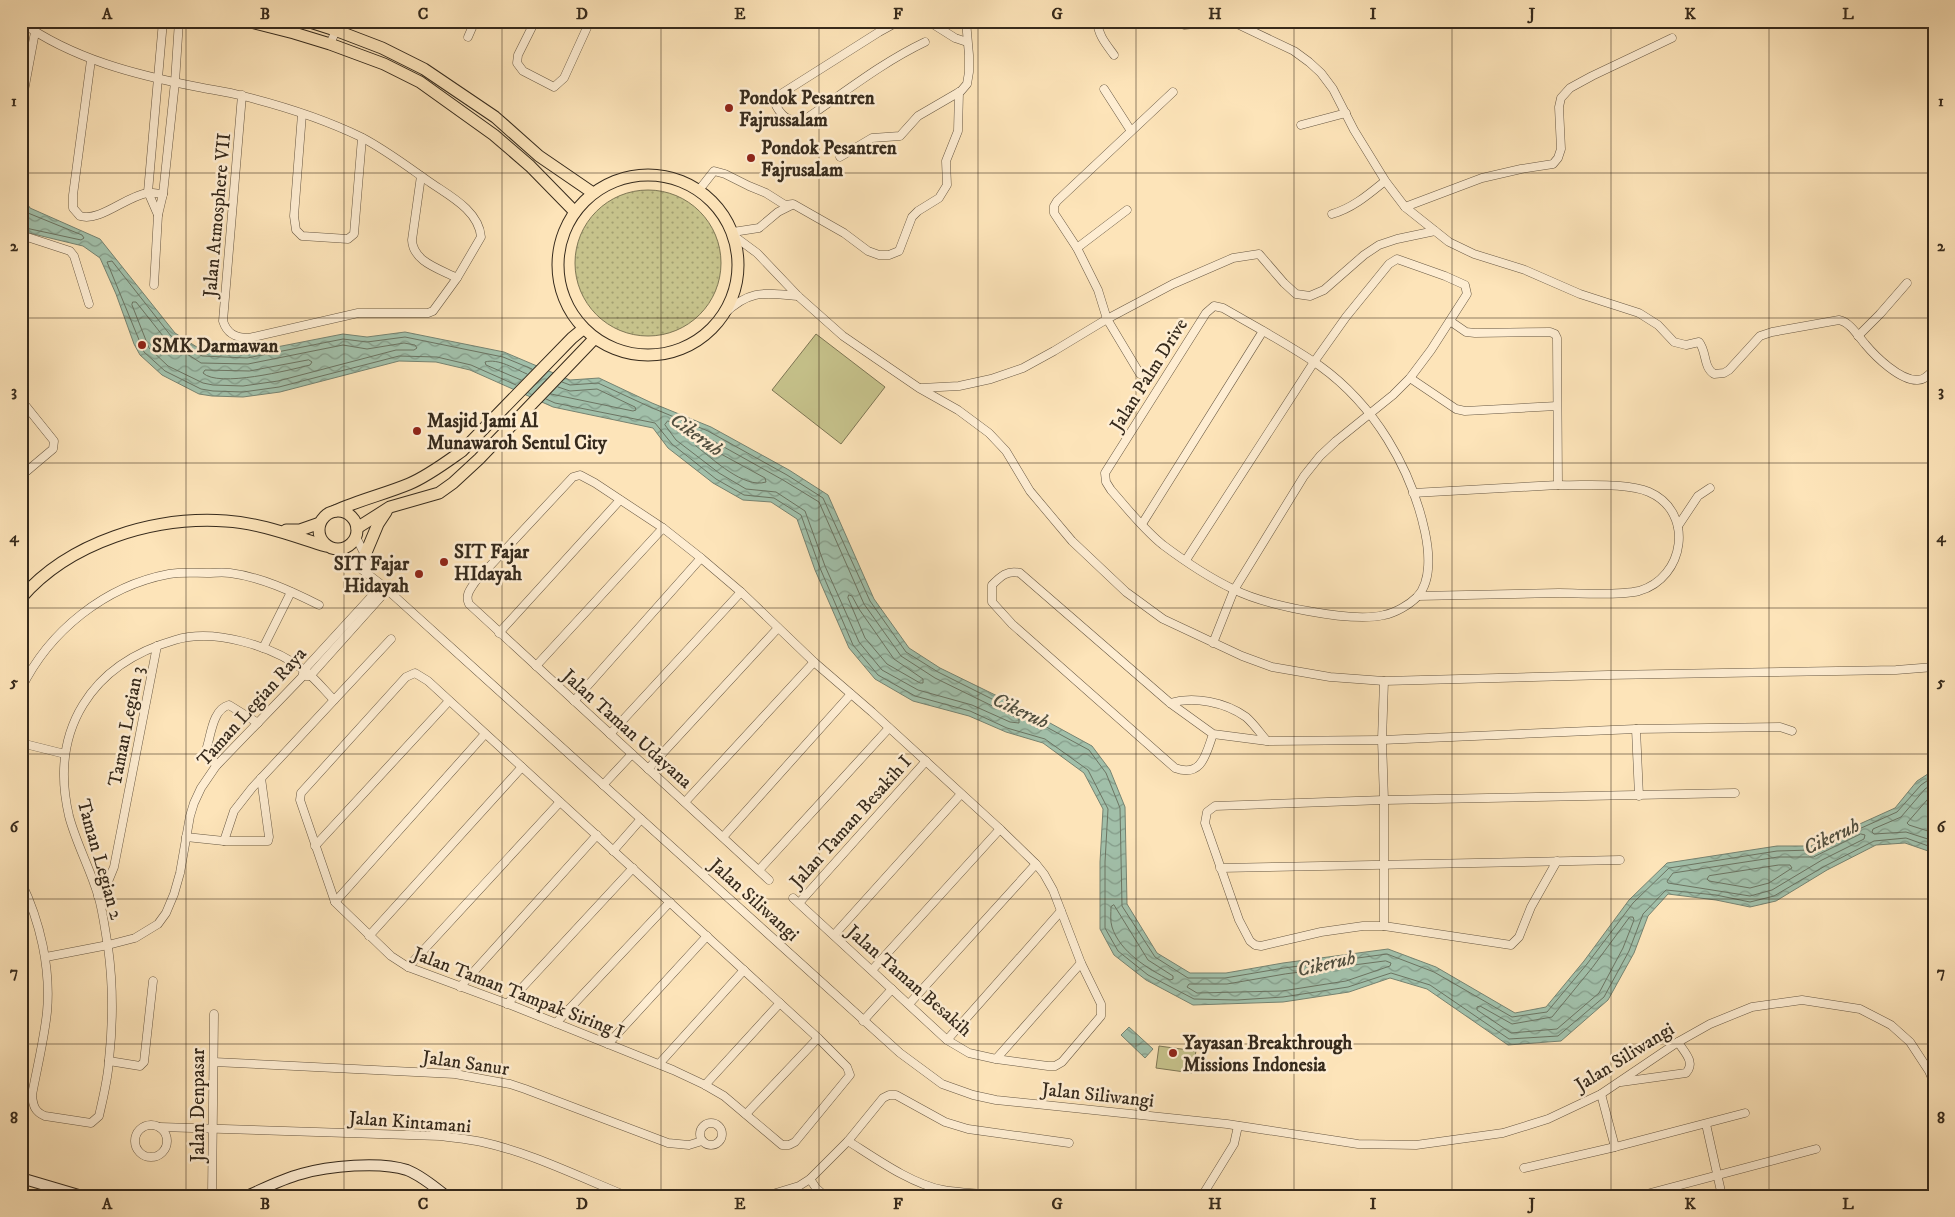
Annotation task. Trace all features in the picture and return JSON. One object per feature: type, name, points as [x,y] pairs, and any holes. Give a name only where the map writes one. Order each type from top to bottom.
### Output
[{"type":"main road","points":[[247,21],[294,32],[330,44],[384,64],[420,82],[494,135],[530,166],[575,212]]},
{"type":"main road","points":[[308,21],[338,26],[424,70],[495,117],[540,156],[594,193]]},
{"type":"main road","points":[[657,175],[671,178],[699,190],[713,201],[724,216],[733,234],[738,255],[737,286],[724,314],[704,336],[678,351],[649,356],[620,352],[594,339],[583,329],[568,309],[559,285],[557,260],[563,235],[575,212],[594,193],[613,182],[634,176],[657,175]]},
{"type":"main road","points":[[331,548],[322,542],[319,533],[320,523],[326,515],[349,504],[407,485],[434,471],[462,451],[583,329]]},
{"type":"main road","points":[[21,598],[47,574],[70,558],[106,540],[143,528],[186,521],[226,521],[270,529],[331,548],[340,549],[350,545],[356,532],[390,507],[438,493],[453,483],[479,459],[560,372],[594,339]]},
{"type":"main road","points":[[365,555],[378,524],[390,507]]},
{"type":"main road","points":[[335,511],[345,512],[350,515],[356,532]]},
{"type":"main road","points":[[270,529],[300,530],[320,523]]},
{"type":"street","points":[[158,215],[148,192],[163,21]]},
{"type":"street","points":[[154,285],[158,215],[163,194],[175,82],[179,21]]},
{"type":"street","points":[[468,37],[475,21]]},
{"type":"street","points":[[535,21],[518,56],[517,63],[523,71],[554,87],[564,78],[590,21]]},
{"type":"street","points":[[899,21],[791,86],[774,102],[777,109],[794,122],[804,120],[867,75],[925,42]]},
{"type":"street","points":[[928,21],[955,38],[967,42]]},
{"type":"street","points":[[840,158],[872,138],[900,136],[918,116],[959,92],[967,84],[970,55],[966,21]]},
{"type":"street","points":[[1097,21],[1101,36],[1114,54]]},
{"type":"street","points":[[1175,21],[1184,24],[1208,22],[1235,23],[1294,51],[1321,74],[1336,95],[1354,130],[1385,180],[1405,207],[1449,242],[1474,254],[1525,270],[1580,294],[1639,313],[1658,325],[1674,342],[1686,345],[1699,342],[1704,351],[1706,366],[1714,374],[1724,373],[1729,370],[1756,339],[1772,332],[1840,320],[1848,324],[1886,365],[1910,380],[1925,378],[1934,370]]},
{"type":"street","points":[[21,22],[35,32],[92,60],[157,78],[242,95],[302,114],[362,138],[420,176],[450,196],[472,215],[478,226],[480,237],[457,278],[421,259],[414,251],[412,240],[420,176]]},
{"type":"street","points":[[330,44],[338,26]]},
{"type":"street","points":[[21,107],[35,32]]},
{"type":"street","points":[[1405,207],[1482,178],[1521,168],[1553,164],[1561,150],[1561,98],[1570,88],[1672,38]]},
{"type":"street","points":[[92,60],[73,194],[73,208],[80,216],[92,218],[125,200],[148,192],[163,194]]},
{"type":"street","points":[[1104,89],[1130,131]]},
{"type":"street","points":[[699,190],[714,171],[725,174],[785,204],[793,204],[844,233],[868,251],[879,255],[889,255],[899,251],[912,217],[939,198],[947,185],[946,161],[958,131],[959,92]]},
{"type":"street","points":[[1140,374],[1107,319],[1098,290],[1077,248],[1054,213],[1054,206],[1057,200],[1173,92]]},
{"type":"street","name":"Jalan Atmosphere VII","points":[[242,95],[223,321],[231,335],[249,338],[358,313],[428,314],[436,308],[457,278]]},
{"type":"street","points":[[1301,125],[1346,113]]},
{"type":"street","points":[[302,114],[294,216],[294,226],[298,234],[302,236],[348,239],[354,234],[362,138]]},
{"type":"street","points":[[1332,214],[1345,210],[1359,202],[1385,180]]},
{"type":"street","points":[[733,234],[759,228],[778,212],[793,204]]},
{"type":"street","points":[[1077,248],[1128,210]]},
{"type":"street","points":[[919,388],[959,386],[991,379],[1023,368],[1054,352],[1107,319],[1173,284],[1233,258],[1259,254],[1296,294],[1310,296],[1324,290],[1357,260],[1379,245],[1397,238],[1435,231]]},
{"type":"street","points":[[733,234],[757,253],[798,296],[843,336],[919,388],[958,410],[999,442],[1015,464],[1030,491],[1046,511],[1072,541],[1126,592],[1163,619],[1213,643],[1272,666],[1330,678],[1384,681],[1896,670],[1934,667]]},
{"type":"street","points":[[21,235],[64,247],[70,251],[74,256],[89,304]]},
{"type":"street","points":[[1186,560],[1314,362],[1346,317],[1389,264],[1397,259],[1465,285],[1468,294],[1410,378],[1371,414],[1336,441],[1320,456],[1304,476],[1234,590],[1213,643]]},
{"type":"street","points":[[1858,336],[1907,283]]},
{"type":"street","points":[[724,314],[748,295],[772,293],[798,296]]},
{"type":"street","name":"Jalan Palm Drive","points":[[1214,306],[1223,308],[1314,362],[1344,386],[1371,414],[1395,453],[1420,512],[1429,558],[1424,586],[1418,596],[1386,615],[1337,616],[1285,606],[1234,590],[1163,544],[1142,524],[1106,482],[1105,473],[1206,313],[1214,306]]},
{"type":"street","points":[[1450,321],[1466,332],[1550,332],[1555,334],[1557,338],[1558,485]]},
{"type":"street","points":[[1142,524],[1263,331]]},
{"type":"street","points":[[1410,378],[1456,409],[1465,411],[1557,406]]},
{"type":"street","points":[[21,400],[54,441],[53,449],[21,476]]},
{"type":"street","points":[[21,417],[29,411]]},
{"type":"street","name":"Jalan Taman Udayana","points":[[620,500],[590,480],[580,475],[574,477],[475,582],[467,598],[472,607],[499,633],[769,880]]},
{"type":"street","points":[[1413,493],[1558,485],[1636,488],[1650,492],[1662,502],[1673,514],[1678,526],[1678,550],[1668,571],[1656,583],[1638,591],[1418,596]]},
{"type":"street","points":[[1678,526],[1698,496],[1710,488]]},
{"type":"street","points":[[499,633],[620,500],[662,528],[741,592],[814,662],[890,728],[1000,829],[1036,864],[1053,890],[1082,963],[996,1059]]},
{"type":"street","points":[[536,666],[662,528]]},
{"type":"street","points":[[356,532],[365,555],[368,574]]},
{"type":"street","name":"Jalan Siliwangi","points":[[331,548],[385,587],[863,1021],[929,1076],[954,1089],[973,1095],[1032,1105],[1238,1126],[1358,1144],[1416,1145],[1503,1133],[1548,1119],[1601,1094],[1678,1042],[1710,1024],[1752,1007],[1802,1000],[1860,1009],[1890,1025],[1910,1042],[1929,1071],[1934,1083]]},
{"type":"street","points":[[574,701],[701,558]]},
{"type":"street","points":[[1213,734],[1204,758],[1198,766],[1191,770],[1182,771],[1175,768],[1006,618],[992,602],[992,585],[1002,574],[1013,571],[1020,573],[1170,704],[1213,734],[1267,741],[1382,740],[1636,729],[1780,727],[1792,731]]},
{"type":"street","points":[[21,689],[41,654],[56,636],[104,599],[141,581],[170,574],[227,572],[240,574],[292,592],[319,605]]},
{"type":"street","name":"Taman Legian Raya","points":[[46,957],[135,938],[158,924],[166,913],[180,873],[194,803],[216,766],[305,674],[385,587]]},
{"type":"street","points":[[263,648],[292,592]]},
{"type":"street","points":[[610,734],[741,592]]},
{"type":"street","points":[[648,769],[778,628]]},
{"type":"street","name":"Taman Legian 2","points":[[46,957],[47,1011],[32,1095],[33,1106],[39,1114],[45,1116],[91,1123],[99,1116],[109,1060],[111,991],[108,945],[98,896],[69,816],[64,776],[65,754],[78,712],[88,696],[120,664],[157,646],[178,639],[207,637],[242,640],[263,648],[305,674],[334,700]]},
{"type":"street","points":[[224,842],[234,811],[261,778],[391,639]]},
{"type":"street","name":"Taman Legian 3","points":[[98,896],[104,889],[114,867],[157,646]]},
{"type":"street","points":[[685,802],[814,662]]},
{"type":"street","name":"Jalan Taman Tampak Siring I","points":[[449,701],[428,681],[414,673],[406,677],[301,793],[300,800],[335,902],[390,956],[408,967],[659,1064],[705,1085],[724,1096],[782,1145],[789,1145],[795,1142],[850,1075],[847,1066],[818,1038]]},
{"type":"street","points":[[1384,681],[1382,740],[1385,864],[1384,926]]},
{"type":"street","points":[[723,837],[851,694]]},
{"type":"street","points":[[1170,704],[1181,700],[1193,700],[1219,705],[1245,717],[1267,741]]},
{"type":"street","points":[[315,846],[449,701],[818,1038],[746,1114]]},
{"type":"street","points":[[216,766],[207,747],[220,709],[229,705],[258,723]]},
{"type":"street","points":[[759,870],[890,728]]},
{"type":"street","points":[[1636,729],[1639,796]]},
{"type":"street","points":[[335,902],[485,734]]},
{"type":"street","points":[[21,743],[65,754]]},
{"type":"street","points":[[603,785],[632,754]]},
{"type":"street","name":"Jalan Taman Besakih I","points":[[796,900],[926,761]]},
{"type":"street","points":[[369,936],[522,767]]},
{"type":"street","points":[[186,837],[224,842],[268,842],[270,837],[261,778]]},
{"type":"street","points":[[1557,861],[1531,907],[1519,937],[1511,945],[1384,926],[1363,926],[1321,932],[1261,946],[1255,945],[1250,941],[1239,920],[1205,822],[1207,812],[1215,806],[1384,800],[1735,793]]},
{"type":"street","points":[[834,935],[961,794]]},
{"type":"street","points":[[408,967],[560,802]]},
{"type":"street","points":[[613,851],[641,819]]},
{"type":"street","points":[[872,970],[1000,829]]},
{"type":"street","points":[[460,987],[597,836]]},
{"type":"street","points":[[1220,868],[1620,860]]},
{"type":"street","points":[[909,1004],[1036,864]]},
{"type":"street","points":[[507,1004],[632,868]]},
{"type":"street","points":[[21,882],[28,895],[46,957]]},
{"type":"street","name":"Jalan Taman Besakih","points":[[796,900],[947,1040],[969,1052],[996,1059],[1048,1066],[1055,1066],[1062,1062],[1101,1016],[1101,1004],[1082,963]]},
{"type":"street","points":[[556,1024],[670,902]]},
{"type":"street","points":[[947,1040],[1061,911]]},
{"type":"street","points":[[608,1044],[707,936]]},
{"type":"street","points":[[659,1064],[744,970]]},
{"type":"street","points":[[109,1060],[140,1066],[144,1062],[152,981]]},
{"type":"street","points":[[863,1021],[892,989]]},
{"type":"street","points":[[705,1085],[780,1003]]},
{"type":"street","name":"Jalan Denpasar","points":[[212,1196],[214,1014]]},
{"type":"street","points":[[1619,1082],[1686,1073],[1690,1068],[1691,1062],[1678,1042]]},
{"type":"street","name":"Jalan Sanur","points":[[214,1062],[455,1074],[510,1084],[668,1142],[689,1145],[702,1141]]},
{"type":"street","points":[[1601,1094],[1615,1147]]},
{"type":"street","points":[[766,1196],[799,1186],[810,1180],[848,1140],[883,1098],[889,1095],[896,1096],[945,1122],[968,1129],[1069,1143]]},
{"type":"street","points":[[1524,1168],[1615,1147],[1745,1113]]},
{"type":"street","points":[[1706,1124],[1722,1196]]},
{"type":"street","points":[[151,1125],[160,1127],[166,1134],[167,1144],[163,1152],[155,1157],[146,1157],[138,1152],[134,1144],[136,1134],[142,1127],[151,1125]]},
{"type":"street","points":[[1202,1196],[1234,1144],[1238,1126]]},
{"type":"street","name":"Jalan Kintamani","points":[[160,1127],[440,1136],[468,1140],[490,1145],[555,1166],[627,1196]]},
{"type":"street","points":[[848,1140],[890,1167],[926,1185],[943,1190],[1016,1196]]},
{"type":"street","points":[[1639,1196],[1816,1149]]},
{"type":"street","points":[[247,1196],[299,1174],[323,1169],[360,1166],[407,1170],[444,1195]]},
{"type":"street","points":[[21,1178],[82,1196]]},
{"type":"street","points":[[810,1180],[825,1196]]},
{"type":"shaded area","points":[[648,190],[676,196],[699,212],[715,235],[721,263],[715,291],[699,314],[676,330],[648,336],[620,330],[597,314],[581,291],[575,263],[581,235],[597,212],[620,196]]},
{"type":"shaded area","points":[[816,334],[885,387],[841,444],[772,390]]},
{"type":"shaded area","points":[[1159,1046],[1196,1051],[1192,1073],[1156,1068]]},
{"type":"water","name":"Cikeruh","points":[[21,193],[30,208],[100,239],[175,333],[203,351],[246,353],[343,334],[367,337],[405,332],[504,352],[570,380],[599,378],[652,403],[711,427],[789,470],[828,495],[874,599],[909,648],[940,668],[1028,711],[1092,746],[1110,770],[1125,807],[1127,904],[1157,953],[1190,973],[1226,973],[1283,963],[1388,949],[1436,967],[1515,1013],[1546,1007],[1584,961],[1629,900],[1667,863],[1777,846],[1811,846],[1895,808],[1917,781],[1934,770],[1934,853],[1905,843],[1876,845],[1827,870],[1776,901],[1750,907],[1716,900],[1668,894],[1648,916],[1634,953],[1608,1000],[1561,1041],[1508,1045],[1427,989],[1390,978],[1349,992],[1283,1002],[1193,1005],[1146,980],[1114,955],[1100,929],[1100,862],[1103,809],[1084,773],[1043,743],[1006,732],[969,716],[913,701],[875,679],[849,648],[815,570],[797,519],[771,502],[743,500],[713,483],[668,448],[653,428],[553,407],[470,370],[436,362],[399,361],[280,392],[243,397],[199,394],[162,375],[140,355],[100,258],[83,246],[21,231]]},
{"type":"water","points":[[1129,1027],[1153,1049],[1145,1058],[1121,1035]]},
{"type":"place","name":"Pondok Pesantren Fajrussalam","points":[[729,108]]},
{"type":"place","name":"Pondok Pesantren Fajrusalam","points":[[751,158]]},
{"type":"place","name":"SMK Darmawan","points":[[142,345]]},
{"type":"place","name":"Masjid Jami Al Munawaroh Sentul City","points":[[417,431]]},
{"type":"place","name":"SIT Fajar HIdayah","points":[[444,562]]},
{"type":"place","name":"SIT Fajar Hidayah","points":[[419,574]]},
{"type":"place","name":"Yayasan Breakthrough Missions Indonesia","points":[[1173,1053]]}]
